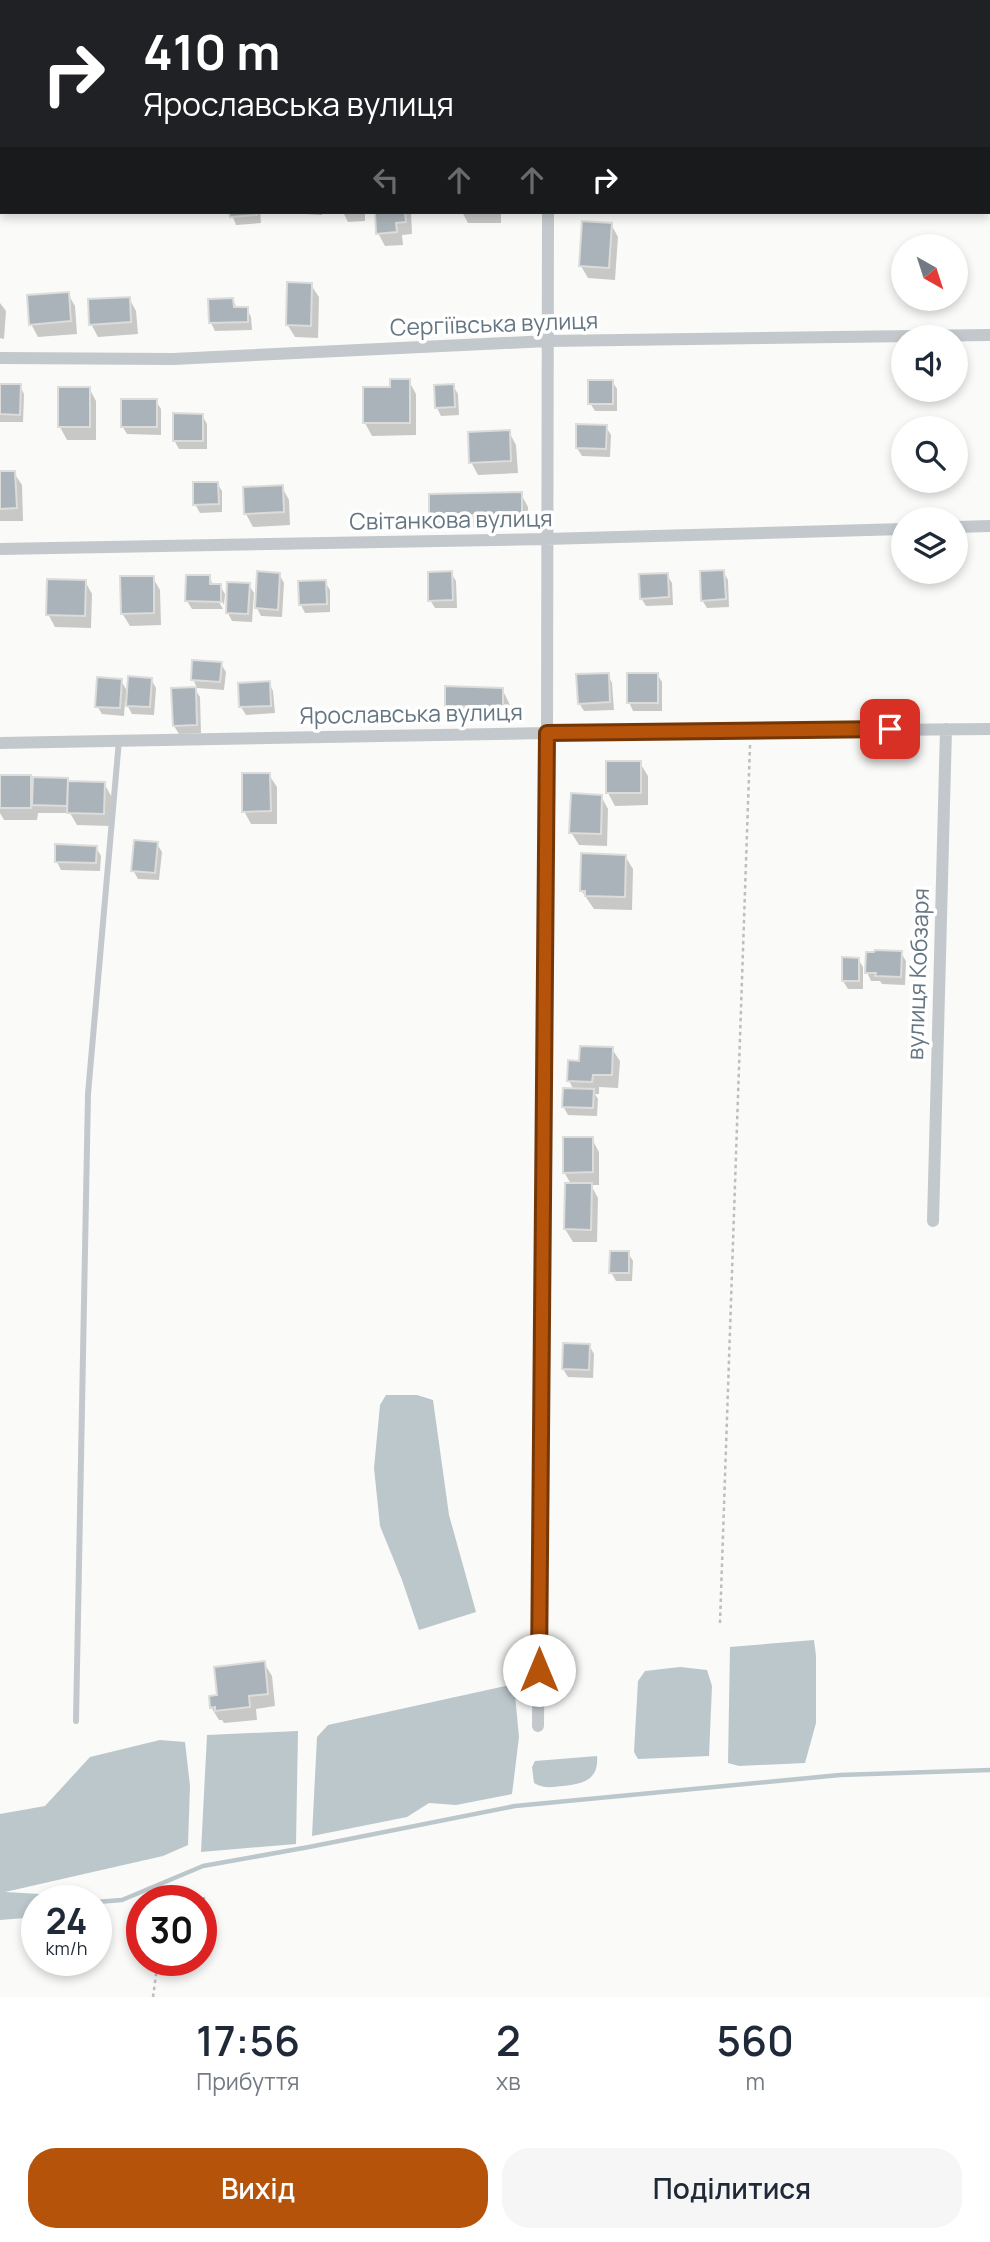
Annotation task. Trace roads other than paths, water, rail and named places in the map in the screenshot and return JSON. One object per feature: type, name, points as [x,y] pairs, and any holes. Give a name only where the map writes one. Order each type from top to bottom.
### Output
[{"type":"street","points":[[538,1726],[547,733],[548,214]]},
{"type":"street","name":"Сергіївська вулиця","points":[[0,358],[173,359],[548,341],[990,335]]},
{"type":"street","points":[[968,527],[990,526]]},
{"type":"street","name":"Світанкова вулиця","points":[[0,549],[891,529]]},
{"type":"street","name":"вулиця Кобзаря","points":[[933,1221],[946,729]]},
{"type":"street","name":"Ярославська вулиця","points":[[0,743],[547,733],[990,729]]},
{"type":"lane","points":[[76,1721],[88,1094],[119,740]]},
{"type":"waterway","points":[[112,1901],[122,1900],[203,1866],[515,1806],[840,1775],[990,1770]]}]
